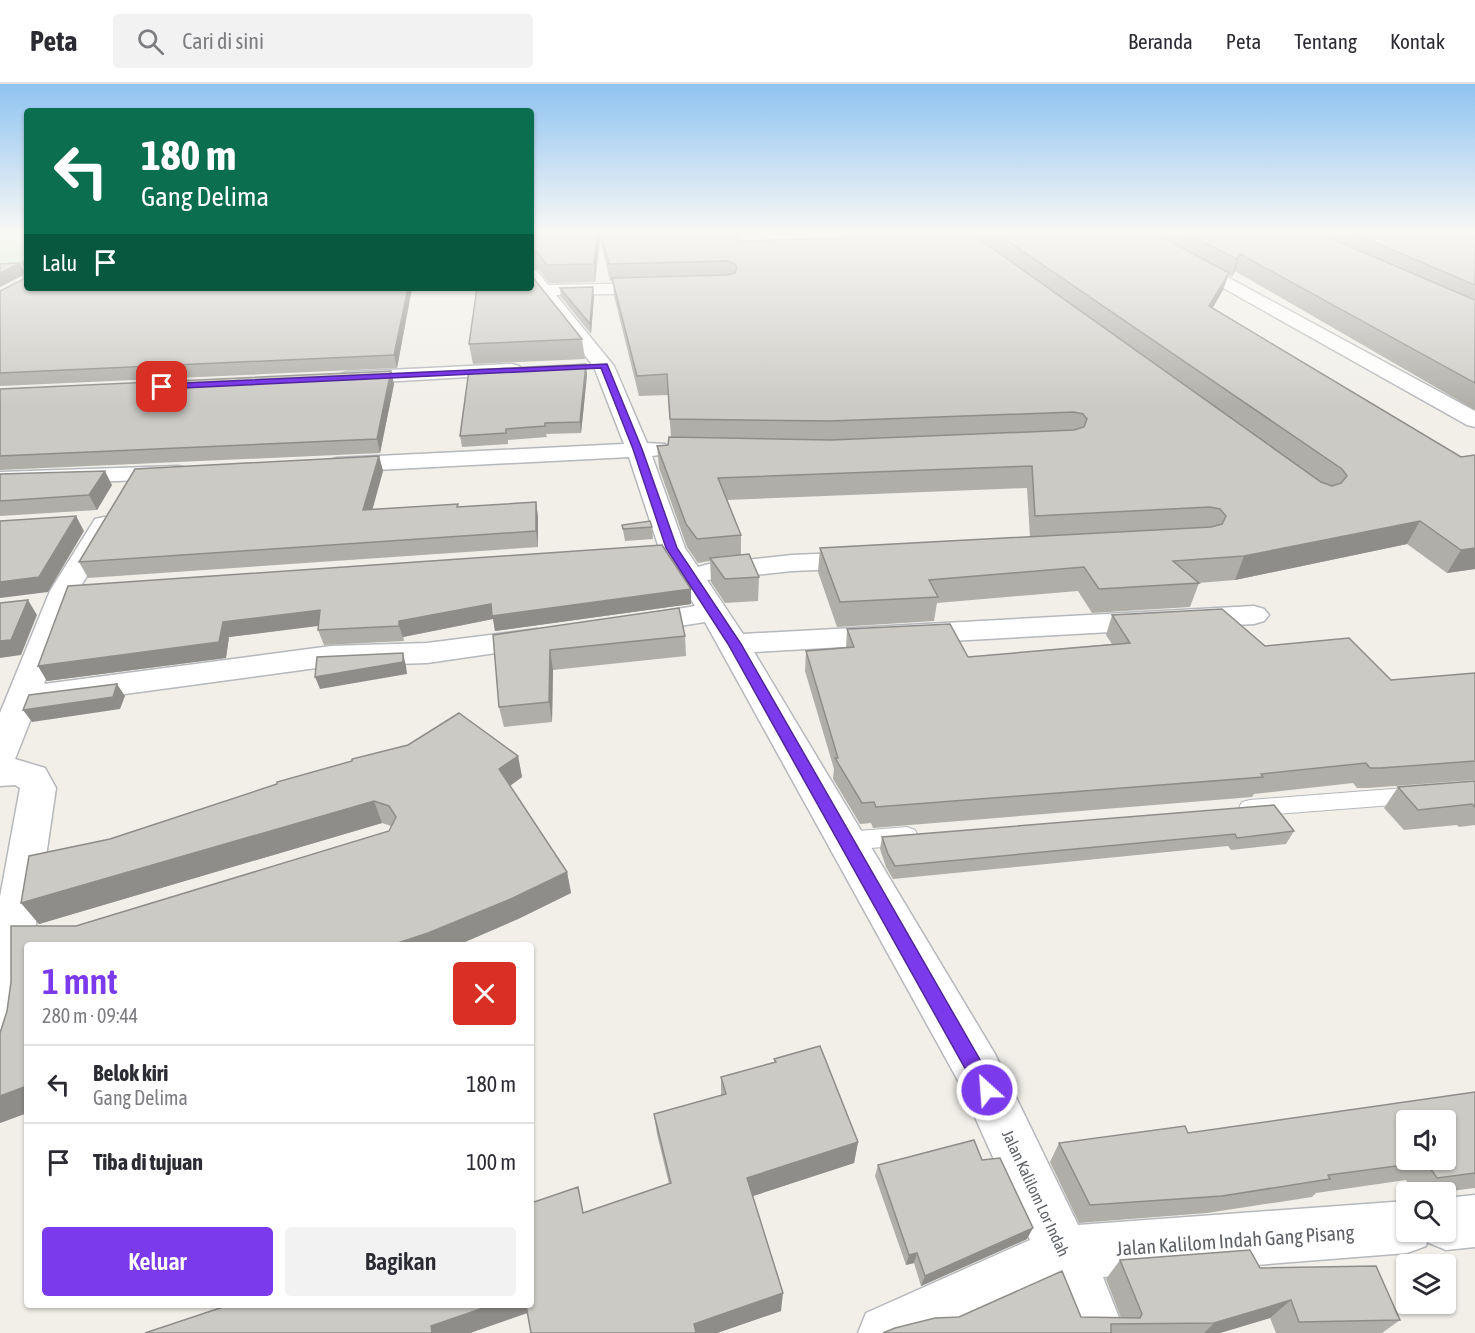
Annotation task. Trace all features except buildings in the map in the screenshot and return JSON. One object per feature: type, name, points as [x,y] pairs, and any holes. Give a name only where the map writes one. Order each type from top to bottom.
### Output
[{"type":"street","name":"Jalan Kalilom Lor Indah","points":[[542,291],[592,366],[638,449],[671,557],[734,644],[978,1070],[1064,1253],[1097,1333]]},
{"type":"street","points":[[1242,291],[1475,420]]},
{"type":"street","points":[[331,379],[532,369]]},
{"type":"street","points":[[309,466],[680,448]]},
{"type":"street","points":[[0,479],[204,471]]},
{"type":"street","points":[[0,755],[62,596],[95,520],[134,475]]},
{"type":"street","points":[[671,557],[773,564],[890,559]]},
{"type":"street","points":[[30,605],[99,589]]},
{"type":"street","points":[[604,628],[713,612]]},
{"type":"street","points":[[734,644],[1254,615]]},
{"type":"street","points":[[23,697],[332,656],[427,653],[570,633]]},
{"type":"street","points":[[0,772],[16,772],[32,777],[38,788],[25,942]]},
{"type":"street","points":[[0,1043],[24,948]]},
{"type":"street","points":[[1456,1223],[1475,1221]]},
{"type":"street","name":"Jalan Kalilom Indah Gang Pisang","points":[[886,1333],[1064,1253],[1396,1228]]},
{"type":"lane","points":[[1226,810],[1439,793]]},
{"type":"lane","points":[[846,841],[929,834]]},
{"type":"route","points":[[162,387],[604,366],[638,449],[672,548],[734,644],[978,1070],[987,1090]]}]
